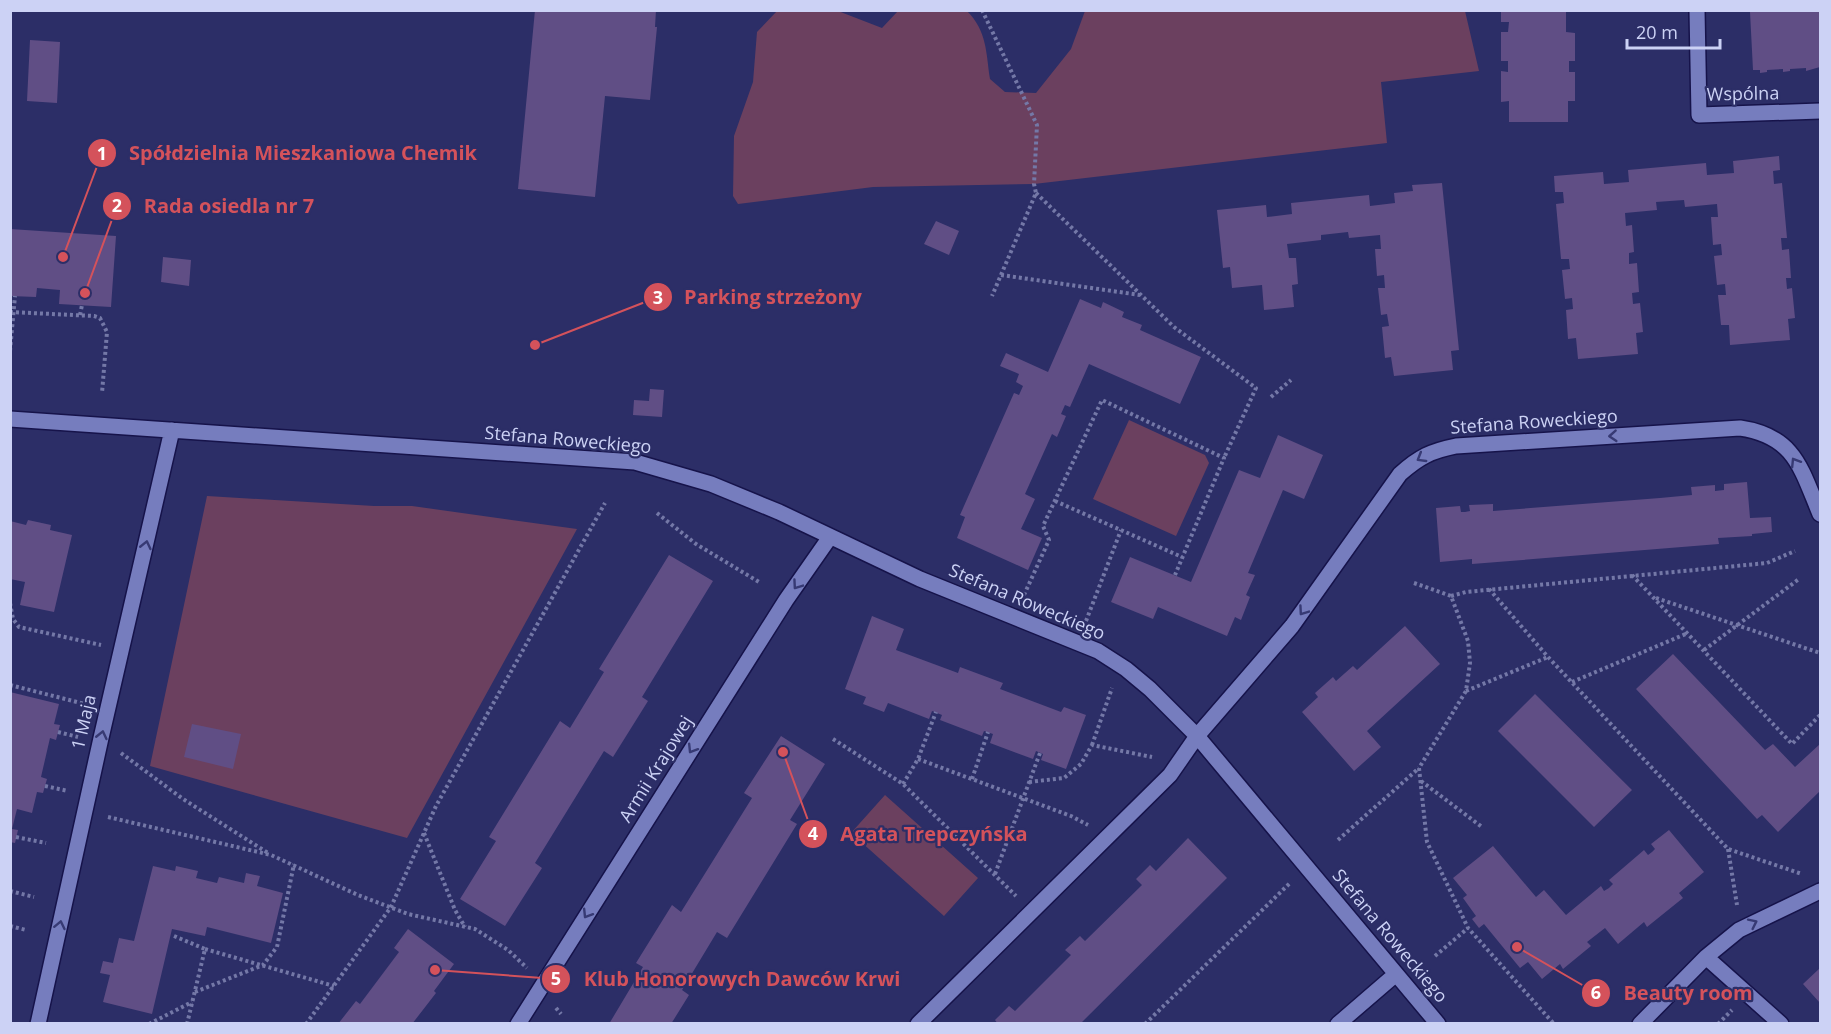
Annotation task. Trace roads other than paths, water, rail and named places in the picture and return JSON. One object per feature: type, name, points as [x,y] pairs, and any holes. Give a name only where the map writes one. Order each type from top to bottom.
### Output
[{"type":"street","name":"Wspólna","points":[[1697,10],[1699,115],[1821,111]]},
{"type":"street","name":"Stefana Roweckiego","points":[[10,419],[635,462],[711,484],[779,512],[920,579],[1098,651],[1126,669],[1150,689],[1197,736],[1438,1023]]},
{"type":"street","name":"Stefana Roweckiego","points":[[1197,736],[1292,626],[1400,474],[1418,458],[1437,449],[1722,429],[1759,431],[1782,443],[1790,453],[1804,476],[1821,514]]},
{"type":"street","name":"1 Maja","points":[[38,1023],[172,430]]},
{"type":"street","name":"Armii Krajowej","points":[[518,1023],[786,600],[830,537]]},
{"type":"street","points":[[918,1023],[1170,776],[1197,736]]},
{"type":"street","points":[[1640,1023],[1706,957],[1739,930],[1821,891]]},
{"type":"street","points":[[1706,957],[1781,1023]]},
{"type":"street","points":[[1338,1023],[1396,974]]},
{"type":"place","name":"Spółdzielnia Mieszkaniowa Chemik","points":[[63,257]]},
{"type":"place","name":"Rada osiedla nr 7","points":[[85,293]]},
{"type":"place","name":"Parking strzeżony","points":[[535,345]]},
{"type":"place","name":"Agata Trepczyńska","points":[[783,752]]},
{"type":"place","name":"Beauty room","points":[[1517,947]]},
{"type":"place","name":"Klub Honorowych Dawców Krwi","points":[[435,970]]}]
